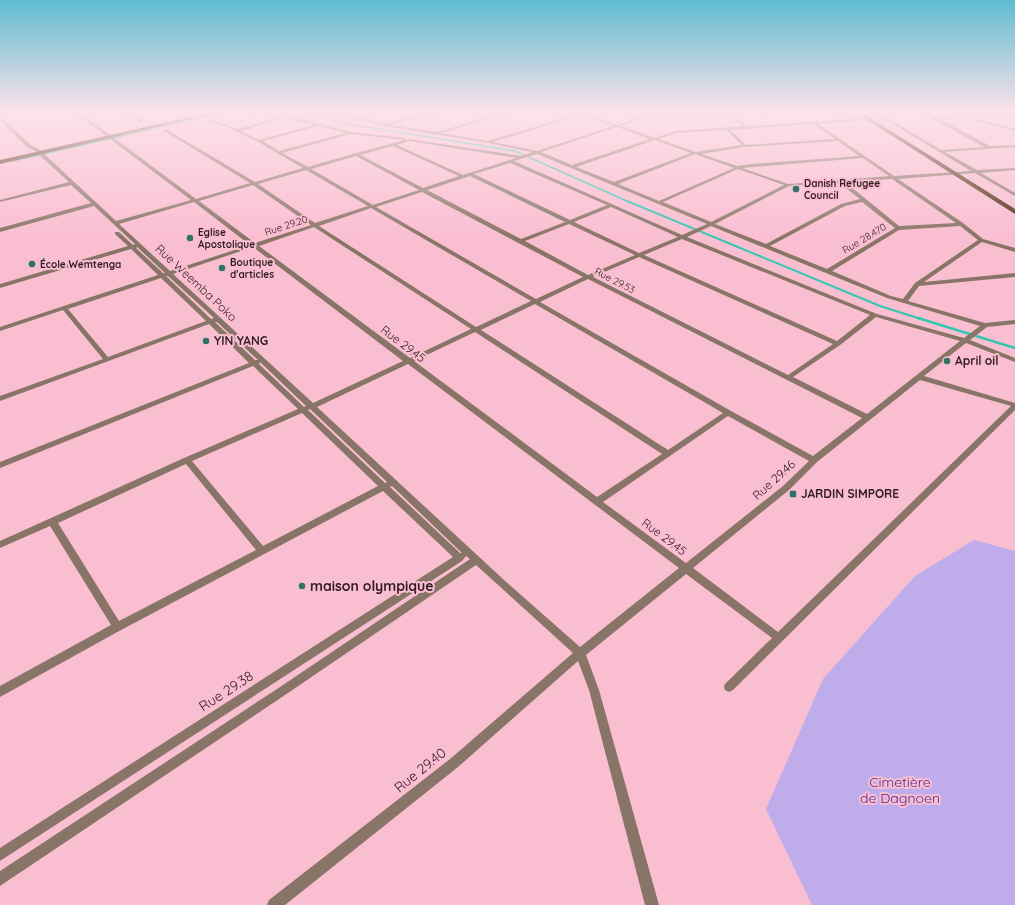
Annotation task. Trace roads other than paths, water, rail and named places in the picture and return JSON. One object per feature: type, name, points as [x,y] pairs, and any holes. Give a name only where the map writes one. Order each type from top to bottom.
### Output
[{"type":"main road","points":[[0,160],[26,153]]},
{"type":"main road","points":[[923,153],[1015,212]]},
{"type":"main road","points":[[929,153],[1015,206]]},
{"type":"street","name":"Rue Weemba Poko","points":[[37,153],[135,246],[218,319],[304,410],[389,484],[468,556]]},
{"type":"street","name":"Rue 29.45","points":[[131,153],[407,361],[598,501],[779,638]]},
{"type":"street","points":[[203,153],[253,184],[667,453]]},
{"type":"street","points":[[282,153],[728,413],[814,460]]},
{"type":"street","points":[[412,153],[462,176]]},
{"type":"street","points":[[497,153],[522,157],[533,153]]},
{"type":"street","points":[[539,153],[573,166],[708,226],[904,302],[985,325],[1015,322]]},
{"type":"street","points":[[573,166],[609,153]]},
{"type":"street","points":[[614,184],[694,153]]},
{"type":"street","points":[[696,153],[788,185]]},
{"type":"street","points":[[858,153],[962,224],[981,240],[1015,250]]},
{"type":"street","points":[[944,153],[1015,195]]},
{"type":"street","points":[[115,223],[355,154]]},
{"type":"street","name":"Rue 29.53","points":[[355,154],[588,277],[868,418]]},
{"type":"street","name":"Rue 29.20","points":[[0,329],[522,157]]},
{"type":"street","points":[[658,203],[739,167],[762,163],[863,157]]},
{"type":"street","points":[[510,161],[875,315],[964,340],[1015,360]]},
{"type":"street","points":[[0,545],[187,460],[304,410],[588,277],[708,226],[788,185],[1015,170]]},
{"type":"street","points":[[470,174],[571,221],[639,255],[838,344]]},
{"type":"street","points":[[840,181],[898,228]]},
{"type":"street","points":[[0,201],[69,184]]},
{"type":"street","points":[[765,247],[843,205],[863,200]]},
{"type":"street","points":[[521,241],[612,204]]},
{"type":"street","points":[[0,230],[92,205]]},
{"type":"street","name":"Rue Weemba Poko","points":[[92,205],[115,223],[135,246]]},
{"type":"street","name":"Rue 28.470","points":[[827,272],[898,228],[962,224]]},
{"type":"street","points":[[904,302],[917,284],[981,240]]},
{"type":"street","points":[[0,286],[135,246]]},
{"type":"street","name":"Rue Weemba Poko","points":[[166,274],[211,322],[312,406],[389,484],[468,556]]},
{"type":"street","points":[[917,284],[1015,275]]},
{"type":"street","points":[[64,308],[107,360]]},
{"type":"street","points":[[789,378],[838,344],[875,315]]},
{"type":"street","points":[[0,399],[218,319]]},
{"type":"street","name":"Rue 29.46","points":[[580,653],[786,488],[814,460],[964,340],[985,325]]},
{"type":"street","points":[[0,465],[258,361]]},
{"type":"street","points":[[729,687],[1015,406],[919,377]]},
{"type":"street","points":[[598,501],[728,413]]},
{"type":"street","points":[[187,460],[262,551]]},
{"type":"street","points":[[0,692],[117,627],[389,484]]},
{"type":"street","points":[[52,521],[117,627]]},
{"type":"street","points":[[0,878],[284,690],[468,556],[580,653],[594,690],[652,905]]},
{"type":"street","name":"Rue 29.38","points":[[0,856],[468,556]]},
{"type":"street","name":"Rue 29.40","points":[[274,905],[454,763],[580,653]]},
{"type":"waterway","points":[[13,161],[47,153]]},
{"type":"waterway","points":[[520,153],[629,202]]},
{"type":"waterway","points":[[627,201],[880,306],[921,319]]},
{"type":"waterway","points":[[918,318],[1015,348]]},
{"type":"place","name":"Danish Refugee Council","points":[[796,189]]},
{"type":"place","name":"Eglise Apostolique","points":[[190,238]]},
{"type":"place","name":"École Wemtenga","points":[[32,264]]},
{"type":"place","name":"Boutique d'articles","points":[[222,268]]},
{"type":"place","name":"YIN YANG","points":[[206,341]]},
{"type":"place","name":"April oil","points":[[947,361]]},
{"type":"place","name":"JARDIN SIMPORE","points":[[793,494]]},
{"type":"place","name":"maison olympique","points":[[302,586]]},
{"type":"park label","name":"Cimetière de Dagnoen","points":[[900,790]]}]
